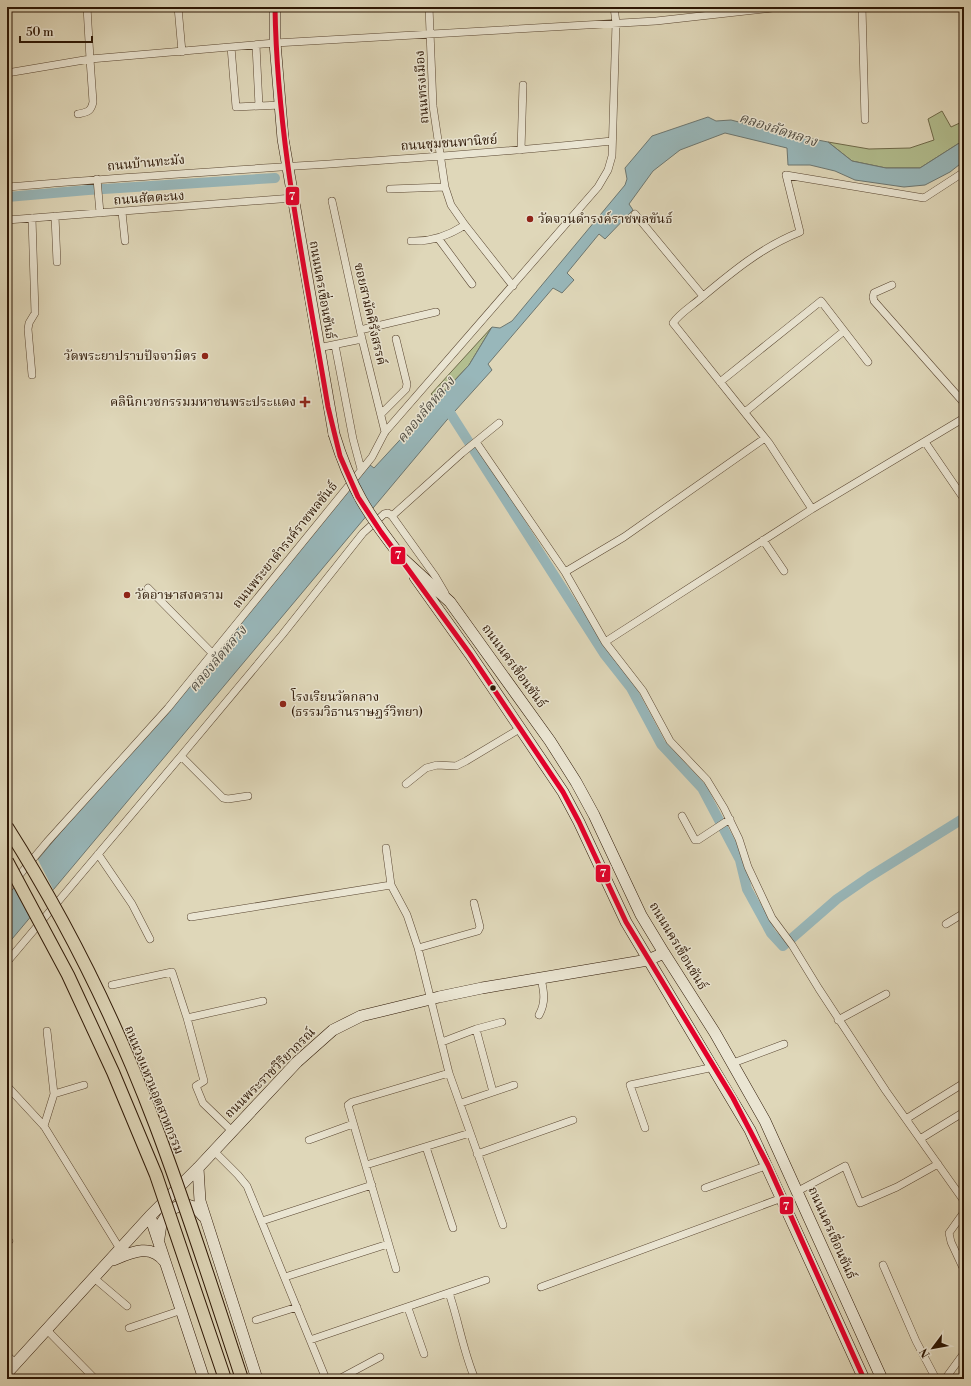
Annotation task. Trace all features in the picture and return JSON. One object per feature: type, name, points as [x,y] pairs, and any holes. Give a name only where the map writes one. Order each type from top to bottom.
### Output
[{"type":"main road","name":"ถนนนครเขื่อนขันธ์","points":[[275,7],[276,43],[287,165],[334,434],[348,476],[358,497],[381,532],[402,558],[521,728],[563,792],[576,816],[626,922],[747,1123],[768,1165],[864,1379]]},
{"type":"main road","name":"ถนนนครเขื่อนขันธ์","points":[[402,558],[450,602],[550,741],[576,782],[594,815],[641,915],[733,1063],[765,1121],[882,1379]]},
{"type":"main road","name":"ถนนวงแหวนอุตสาหกรรม","points":[[7,827],[67,931],[105,1007],[155,1123],[242,1379]]},
{"type":"main road","points":[[7,861],[68,975],[113,1072],[156,1175],[225,1379]]},
{"type":"main road","name":"ถนนพระราชวิริยาภรณ์","points":[[7,1373],[150,1216],[198,1168],[297,1062],[333,1030],[361,1016],[432,999],[541,978],[648,960],[664,953]]},
{"type":"main road","points":[[685,1019],[700,1009]]},
{"type":"main road","points":[[198,1168],[200,1201],[257,1379]]},
{"type":"main road","points":[[159,1241],[160,1224],[170,1210],[187,1204],[196,1208],[203,1216],[216,1252]]},
{"type":"main road","points":[[150,1216],[204,1379]]},
{"type":"main road","points":[[108,1262],[139,1251],[150,1250],[160,1254],[166,1262]]},
{"type":"main road","points":[[816,1272],[831,1266]]},
{"type":"street","points":[[78,114],[88,112],[92,109],[93,102],[87,7]]},
{"type":"street","points":[[178,7],[182,52]]},
{"type":"street","name":"ถนนทรงเมือง","points":[[429,7],[433,106],[445,187],[451,205],[513,286]]},
{"type":"street","name":"ถนนพระยาดำรงค์ราชพลขันธ์","points":[[7,890],[47,842],[168,708],[372,457],[385,432],[598,187],[608,170],[612,156],[616,24],[614,7]]},
{"type":"street","points":[[7,73],[90,59],[276,43],[616,24],[781,7]]},
{"type":"street","points":[[862,7],[865,120]]},
{"type":"street","points":[[256,45],[259,106]]},
{"type":"street","points":[[231,48],[236,107],[281,105]]},
{"type":"street","points":[[521,150],[523,85]]},
{"type":"street","name":"ถนนชุมชนพานิชย์","points":[[287,165],[521,150],[612,140]]},
{"type":"street","name":"ถนนบ้านทะมัง","points":[[7,187],[97,182],[287,165]]},
{"type":"street","points":[[812,509],[765,438],[673,323],[703,296],[759,252],[780,240],[800,232],[786,174],[924,198],[964,172]]},
{"type":"street","points":[[97,182],[100,213]]},
{"type":"street","points":[[390,189],[445,187]]},
{"type":"street","name":"ถนนสัตตะนง","points":[[7,220],[293,198]]},
{"type":"street","name":"ซอยสามัคคีรังสรรค์","points":[[332,201],[362,339],[385,432]]},
{"type":"street","points":[[122,212],[125,241]]},
{"type":"street","points":[[635,214],[703,296]]},
{"type":"street","points":[[55,216],[56,262]]},
{"type":"street","points":[[32,218],[35,313],[29,323],[28,329],[32,375]]},
{"type":"street","points":[[411,241],[438,238],[465,225]]},
{"type":"street","points":[[438,238],[472,284]]},
{"type":"street","points":[[892,285],[874,293],[874,301],[964,403]]},
{"type":"street","points":[[720,382],[822,301],[868,362]]},
{"type":"street","points":[[360,330],[436,312]]},
{"type":"street","points":[[745,412],[844,331]]},
{"type":"street","points":[[318,348],[362,339]]},
{"type":"street","points":[[381,414],[406,389],[407,384],[396,339]]},
{"type":"street","points":[[335,345],[353,439],[361,469]]},
{"type":"street","points":[[605,642],[812,509],[964,418]]},
{"type":"street","points":[[392,516],[462,453],[499,423]]},
{"type":"street","points":[[566,572],[624,537],[765,438]]},
{"type":"street","points":[[925,442],[964,499]]},
{"type":"street","points":[[474,444],[566,572],[605,642],[643,691],[670,741],[707,780],[727,820],[739,839],[748,867],[772,918],[792,945],[838,1020],[964,1201]]},
{"type":"street","points":[[7,962],[282,635],[363,533],[384,514],[388,513],[392,516],[435,576],[450,602]]},
{"type":"street","points":[[763,540],[784,571]]},
{"type":"street","points":[[148,588],[212,653]]},
{"type":"street","points":[[406,784],[426,768],[437,765],[456,766],[466,762],[521,728]]},
{"type":"street","points":[[181,756],[223,798],[228,799],[248,796]]},
{"type":"street","points":[[682,816],[695,840],[698,840],[727,820]]},
{"type":"street","points":[[386,848],[391,885],[407,915],[418,948],[432,999],[449,1073],[503,1225]]},
{"type":"street","points":[[98,854],[132,904],[150,940]]},
{"type":"street","points":[[191,917],[391,885]]},
{"type":"street","points":[[418,948],[478,931],[480,926],[474,903]]},
{"type":"street","points":[[946,924],[964,913]]},
{"type":"street","points":[[112,985],[172,972],[187,1018],[204,1081],[196,1086],[202,1102],[232,1131]]},
{"type":"street","points":[[539,1015],[544,1007],[545,998],[541,978]]},
{"type":"street","points":[[838,1020],[886,994]]},
{"type":"street","points":[[187,1018],[263,1001]]},
{"type":"street","points":[[442,1042],[476,1029],[502,1022]]},
{"type":"street","points":[[476,1029],[493,1092]]},
{"type":"street","points":[[44,1126],[54,1094],[47,1031]]},
{"type":"street","points":[[733,1063],[784,1044]]},
{"type":"street","points":[[645,1128],[630,1085],[714,1067]]},
{"type":"street","points":[[396,1269],[348,1103],[449,1073]]},
{"type":"street","points":[[906,1119],[964,1083]]},
{"type":"street","points":[[54,1094],[84,1085]]},
{"type":"street","points":[[461,1104],[514,1085]]},
{"type":"street","points":[[7,1086],[44,1126],[120,1250]]},
{"type":"street","points":[[920,1139],[964,1112]]},
{"type":"street","points":[[477,1154],[573,1120]]},
{"type":"street","points":[[309,1140],[353,1124]]},
{"type":"street","points":[[366,1165],[470,1133]]},
{"type":"street","points":[[426,1146],[453,1228]]},
{"type":"street","points":[[214,1151],[247,1186],[326,1379]]},
{"type":"street","points":[[798,1191],[845,1166],[860,1203],[897,1187],[938,1164]]},
{"type":"street","points":[[705,1188],[768,1165]]},
{"type":"street","points":[[262,1221],[372,1185]]},
{"type":"street","points":[[541,1287],[782,1198]]},
{"type":"street","points":[[964,1212],[949,1233],[951,1242],[964,1270]]},
{"type":"street","points":[[285,1278],[388,1244]]},
{"type":"street","points":[[883,1264],[916,1341],[936,1379]]},
{"type":"street","points":[[94,1278],[127,1306]]},
{"type":"street","points":[[310,1340],[408,1308],[486,1280]]},
{"type":"street","points":[[449,1293],[458,1318],[470,1367],[475,1379]]},
{"type":"street","points":[[256,1320],[297,1307]]},
{"type":"street","points":[[408,1308],[424,1354]]},
{"type":"street","points":[[129,1328],[182,1310]]},
{"type":"street","points":[[46,1330],[95,1379]]},
{"type":"street","points":[[945,1379],[964,1353]]},
{"type":"street","points":[[7,1355],[16,1363]]},
{"type":"street","points":[[339,1379],[380,1357]]},
{"type":"green space","points":[[942,111],[951,127],[964,121],[964,140],[920,168],[886,168],[852,161],[828,142],[869,149],[910,148],[934,140],[928,119]]},
{"type":"green space","points":[[492,327],[469,365],[437,399],[431,394]]},
{"type":"water","name":"คลองลัดหลวง","points":[[708,117],[716,121],[731,120],[782,133],[828,142],[852,161],[886,168],[920,168],[964,140],[964,161],[950,172],[925,185],[904,187],[855,180],[835,171],[810,165],[788,165],[787,148],[725,133],[680,150],[653,171],[629,204],[633,210],[605,239],[599,234],[567,273],[574,280],[562,293],[553,288],[488,364],[492,370],[446,421],[7,945],[7,896],[370,465],[374,468],[469,365],[492,327],[500,328],[512,321],[625,185],[627,179],[625,168],[652,136]]},
{"type":"pier","points":[[37,858],[54,891],[31,919],[13,886]]},
{"type":"waterway","points":[[7,197],[88,190],[275,178]]},
{"type":"waterway","name":"คลองลัดหลวง","points":[[447,408],[605,655],[631,688],[661,744],[702,788],[740,860],[747,889],[771,933],[783,946],[837,899],[869,877],[964,818]]},
{"type":"transit line","name":"7","points":[[275,7],[281,108],[294,208],[328,407],[340,456],[358,497],[381,532],[470,654],[563,792],[579,822],[626,922],[733,1098],[768,1165],[864,1379]]},
{"type":"place","name":"วัดจวนดำรงค์ราชพลขันธ์","points":[[530,219]]},
{"type":"place","name":"วัดพระยาปราบปัจจามิตร","points":[[205,356]]},
{"type":"place","name":"คลินิกเวชกรรมมหาชนพระประแดง","points":[[305,402]]},
{"type":"place","name":"วัดอาษาสงคราม","points":[[127,595]]},
{"type":"place","name":"โรงเรียนวัดกลาง (ธรรมวิธานราษฎร์วิทยา)","points":[[283,704]]}]
